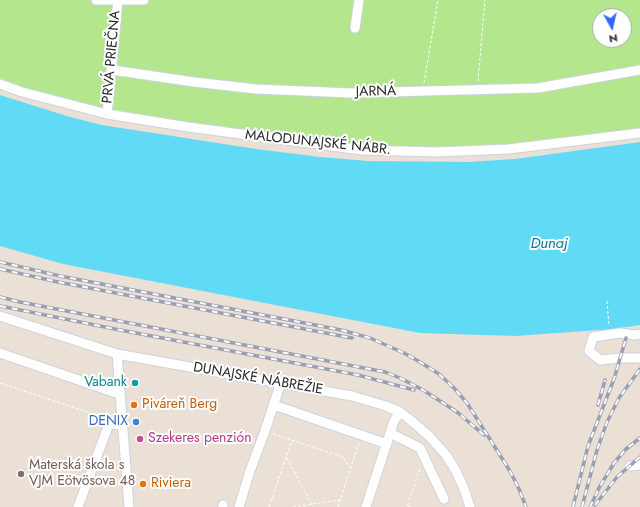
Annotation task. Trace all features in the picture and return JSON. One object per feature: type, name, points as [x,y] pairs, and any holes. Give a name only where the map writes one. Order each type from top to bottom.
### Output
[{"type":"street","points":[[96,0],[144,0]]},
{"type":"street","name":"PRVÁ PRIEČNA","points":[[107,114],[118,0]]},
{"type":"street","points":[[355,28],[359,0]]},
{"type":"street","name":"JARNÁ","points":[[112,70],[256,89],[351,93],[538,88],[640,70]]},
{"type":"street","name":"MALODUNAJSKÉ NÁBR.","points":[[0,84],[22,92],[107,114],[326,146],[385,151],[509,150],[640,133]]},
{"type":"street","name":"DUNAJSKÉ NÁBREŽIE","points":[[0,316],[117,354],[281,382],[352,396],[386,406],[400,412],[430,436],[446,455],[456,471],[470,507]]},
{"type":"street","points":[[640,334],[620,333],[593,337],[589,351],[600,360],[640,358]]},
{"type":"street","points":[[0,353],[119,394]]},
{"type":"street","points":[[117,354],[129,507]]},
{"type":"street","points":[[239,507],[281,382]]},
{"type":"street","name":"DUNAJSKÉ NÁBREŽIE","points":[[274,405],[387,444]]},
{"type":"street","points":[[366,507],[394,421],[400,412]]},
{"type":"street","points":[[78,507],[109,424],[122,425]]},
{"type":"street","points":[[390,433],[420,448],[444,499]]},
{"type":"street","points":[[630,466],[640,465]]},
{"type":"path","points":[[422,92],[438,0]]},
{"type":"path","points":[[477,90],[486,0]]},
{"type":"path","points":[[607,301],[609,335]]},
{"type":"path","points":[[0,383],[105,418],[109,424]]},
{"type":"path","points":[[265,431],[343,457],[350,468]]},
{"type":"path","points":[[338,507],[361,435]]},
{"type":"path","points":[[269,507],[292,440]]},
{"type":"path","points":[[287,456],[313,507]]},
{"type":"path","points":[[411,507],[407,506],[424,457]]},
{"type":"path","points":[[293,507],[340,500]]},
{"type":"green space","points":[[0,0],[640,0],[640,130],[518,147],[442,149],[368,147],[107,112],[0,81]]},
{"type":"water","name":"Dunaj","points":[[0,95],[70,117],[102,125],[256,149],[368,161],[468,162],[515,159],[640,142],[640,325],[613,329],[515,336],[420,333],[63,264],[0,246]]},
{"type":"railway","points":[[0,262],[60,276],[341,330],[370,338],[404,353],[439,374],[467,403],[510,471],[526,507]]},
{"type":"railway","points":[[0,269],[58,282],[352,338]]},
{"type":"railway","points":[[0,297],[385,372],[423,390],[457,412],[484,435]]},
{"type":"railway","points":[[0,306],[358,375],[414,390]]},
{"type":"railway","points":[[573,507],[588,446],[614,379],[626,338]]},
{"type":"railway","points":[[582,507],[597,450],[607,422],[619,398],[640,369]]},
{"type":"railway","points":[[598,405],[605,380]]},
{"type":"railway","points":[[590,507],[614,463],[626,449],[640,438]]},
{"type":"railway","points":[[595,505],[617,477],[640,457]]},
{"type":"place","name":"Vabank","points":[[135,383]]},
{"type":"place","name":"Piváreň Berg","points":[[134,405]]},
{"type":"place","name":"DENIX","points":[[136,422]]},
{"type":"place","name":"Szekeres penzión","points":[[140,439]]},
{"type":"place","name":"Materská škola s VJM Eötvösova 48","points":[[21,474]]},
{"type":"place","name":"Riviera","points":[[143,484]]}]
